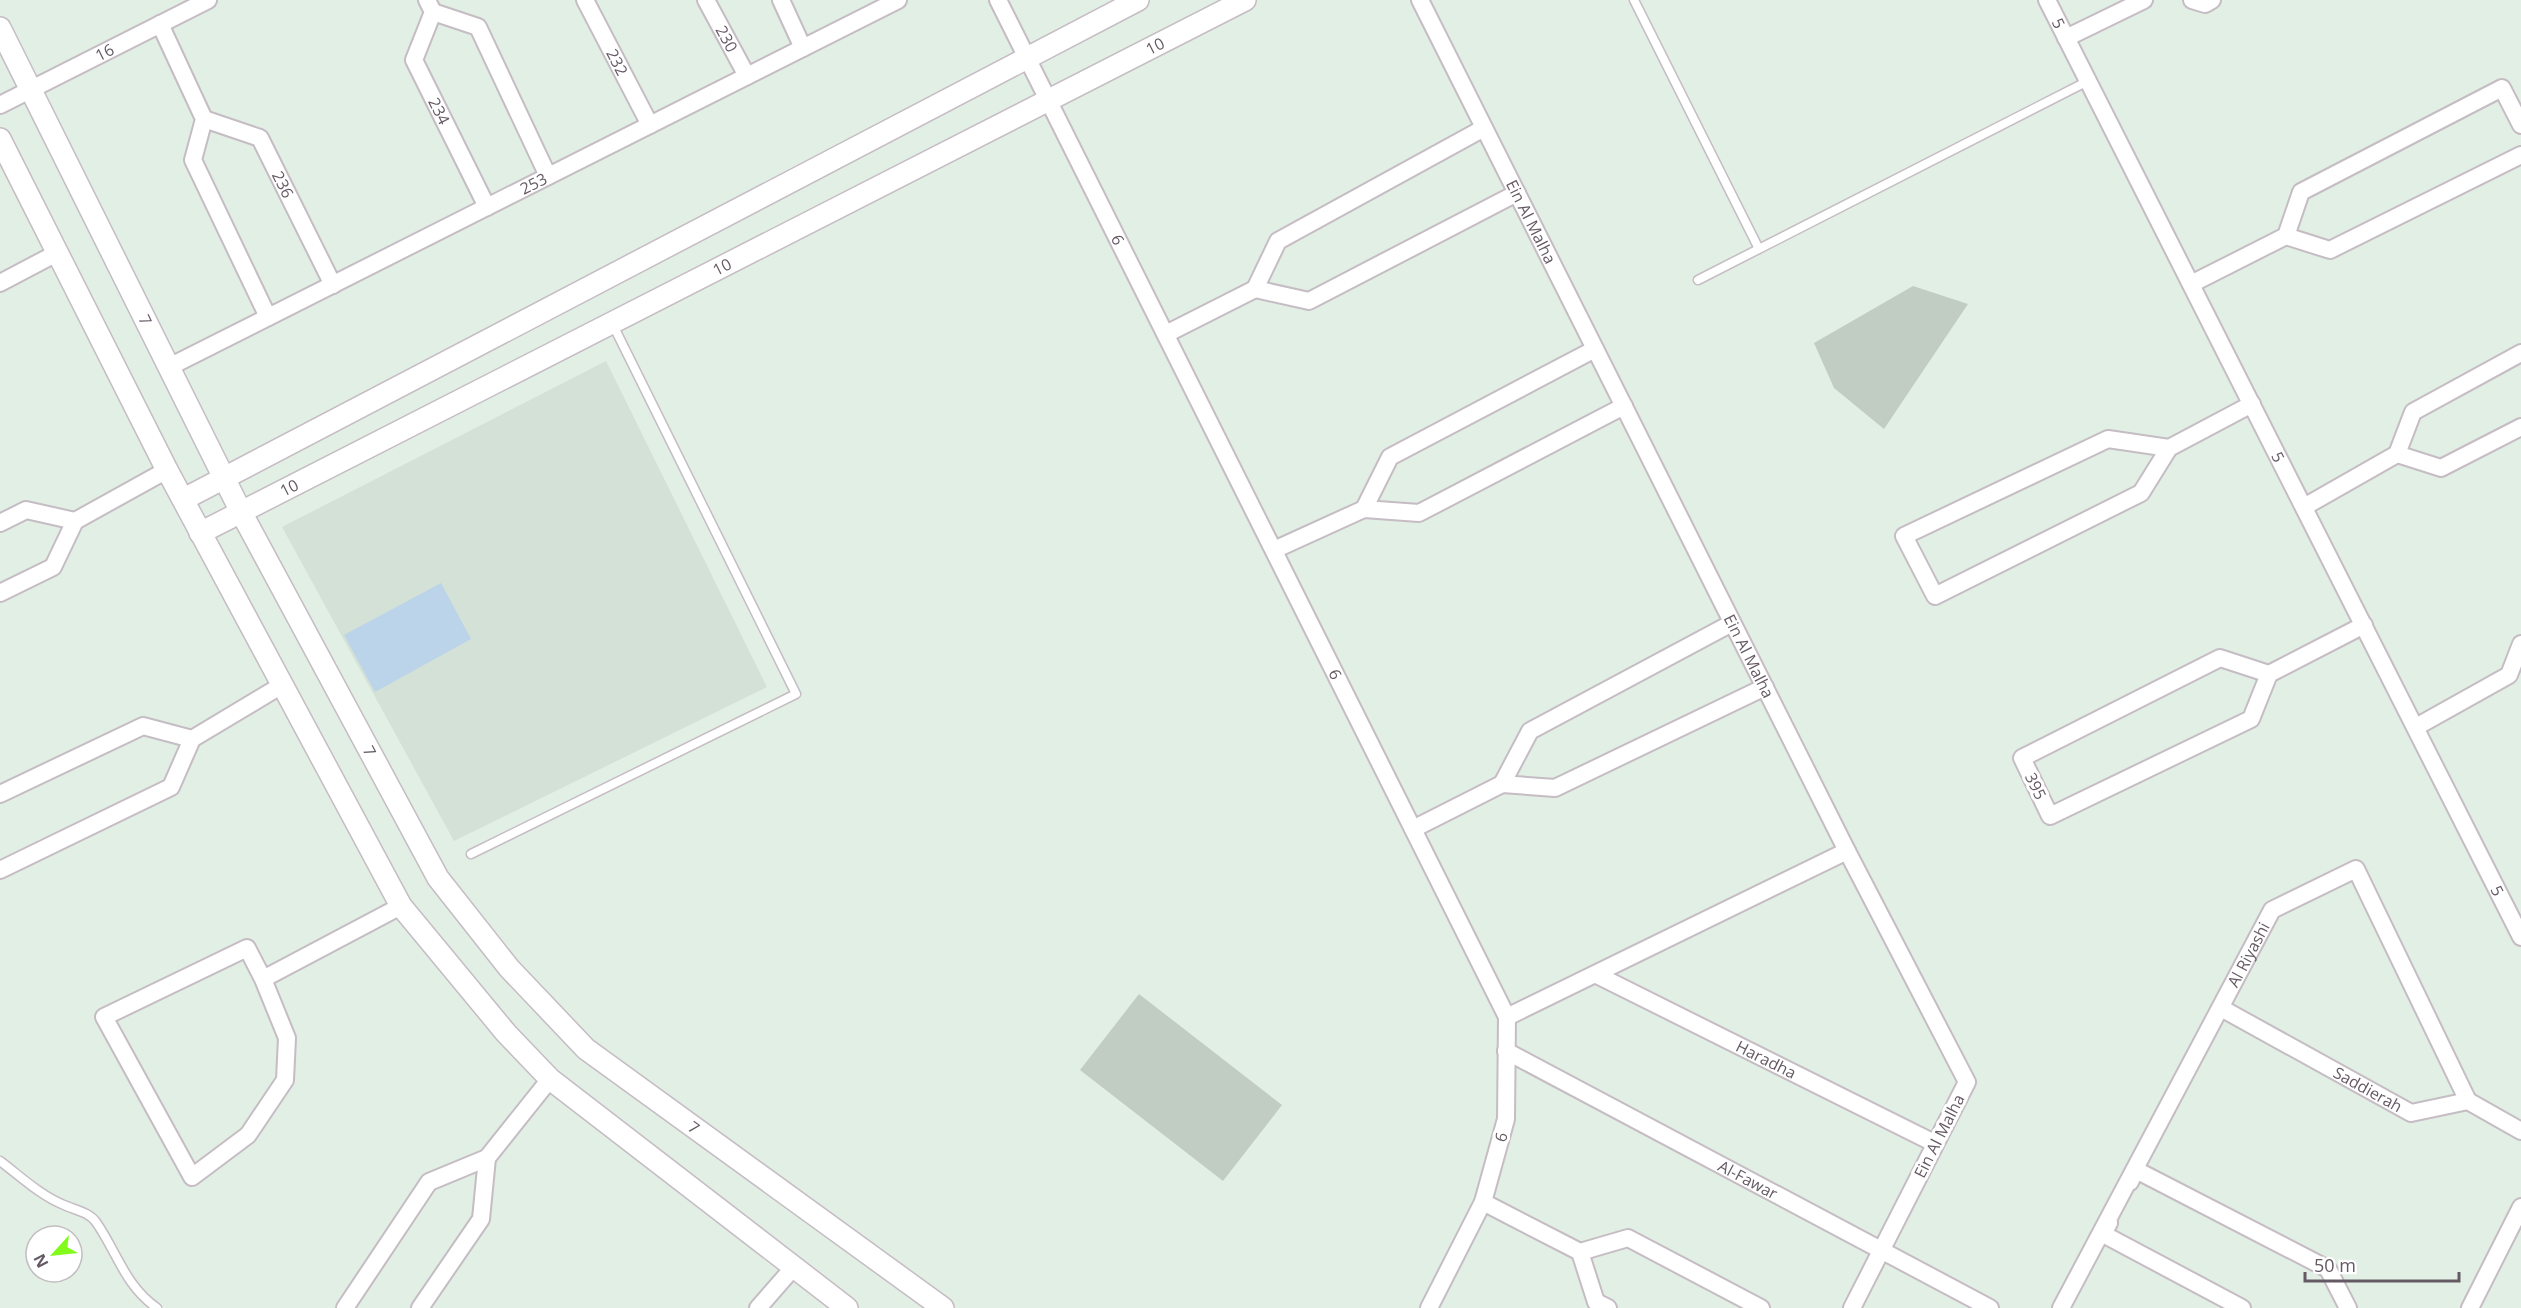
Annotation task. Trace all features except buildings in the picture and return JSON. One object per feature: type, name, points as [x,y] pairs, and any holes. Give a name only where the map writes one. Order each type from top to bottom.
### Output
[{"type":"street","name":"16","points":[[0,105],[208,0]]},
{"type":"street","name":"232","points":[[585,0],[650,125]]},
{"type":"street","name":"230","points":[[706,0],[747,76]]},
{"type":"street","points":[[781,0],[803,48]]},
{"type":"street","name":"253","points":[[169,367],[898,0]]},
{"type":"street","name":"6","points":[[998,0],[1507,1017],[1506,1119],[1484,1202],[1429,1308]]},
{"type":"street","points":[[184,499],[1138,0]]},
{"type":"street","name":"10","points":[[201,533],[1245,0]]},
{"type":"street","name":"Ein Al Malha","points":[[1420,0],[1847,851],[1967,1082],[1852,1308]]},
{"type":"street","name":"5","points":[[2047,0],[2416,727],[2516,918],[2521,936]]},
{"type":"street","points":[[2066,38],[2144,0]]},
{"type":"street","points":[[2192,0],[2205,4],[2212,0]]},
{"type":"street","name":"234","points":[[487,207],[414,60],[430,6],[478,27],[548,176]]},
{"type":"street","points":[[160,24],[204,119],[193,160],[268,317]]},
{"type":"street","name":"7","points":[[0,28],[241,512],[438,878],[509,969],[586,1049],[943,1308]]},
{"type":"street","points":[[2191,284],[2286,236],[2301,192],[2502,88],[2521,126]]},
{"type":"street","name":"236","points":[[204,119],[260,138],[333,285]]},
{"type":"street","points":[[1255,290],[1278,242],[1484,128]]},
{"type":"street","points":[[0,139],[167,470],[401,906],[506,1033],[550,1079],[847,1308]]},
{"type":"street","points":[[2286,236],[2330,250],[2521,155]]},
{"type":"street","points":[[1166,334],[1255,290],[1309,301],[1517,193]]},
{"type":"street","points":[[0,283],[57,252]]},
{"type":"street","points":[[1364,509],[1390,457],[1595,350]]},
{"type":"street","points":[[2304,507],[2397,454],[2413,412],[2521,353]]},
{"type":"street","points":[[2169,448],[2108,440],[1904,536],[1935,596],[2141,493],[2169,448],[2252,404]]},
{"type":"street","points":[[1274,550],[1364,509],[1419,513],[1624,406]]},
{"type":"street","points":[[2397,454],[2441,468],[2521,427]]},
{"type":"street","points":[[0,593],[53,567],[75,521],[167,470]]},
{"type":"street","points":[[0,523],[26,510],[75,521]]},
{"type":"street","points":[[1502,784],[1530,731],[1732,623]]},
{"type":"street","points":[[2269,674],[2364,625]]},
{"type":"street","points":[[2416,727],[2515,677],[2521,645]]},
{"type":"street","name":"395","points":[[2220,658],[2269,674],[2251,719],[2050,816],[2022,758],[2220,658]]},
{"type":"street","points":[[0,870],[171,787],[192,739],[282,685]]},
{"type":"street","points":[[1413,829],[1502,784],[1555,788],[1765,687]]},
{"type":"street","points":[[0,794],[143,726],[192,739]]},
{"type":"street","points":[[1507,1017],[1847,851]]},
{"type":"street","name":"Al Riyashi","points":[[2061,1308],[2271,910],[2356,869],[2468,1101]]},
{"type":"street","points":[[263,979],[401,906]]},
{"type":"street","points":[[247,948],[263,979],[287,1038],[285,1080],[248,1135],[192,1177],[104,1017],[247,948]]},
{"type":"street","name":"Haradha","points":[[1597,975],[1934,1143]]},
{"type":"street","name":"Saddierah","points":[[2221,1008],[2411,1113],[2468,1101]]},
{"type":"street","name":"Al-Fawar","points":[[1506,1051],[1990,1308]]},
{"type":"street","points":[[345,1308],[429,1182],[487,1158],[550,1079]]},
{"type":"street","points":[[2468,1101],[2521,1131]]},
{"type":"street","points":[[420,1308],[481,1219],[487,1158]]},
{"type":"street","points":[[2242,1308],[2103,1234],[2136,1170],[2328,1269],[2348,1308]]},
{"type":"street","points":[[1484,1202],[1580,1252],[1628,1238],[1761,1308]]},
{"type":"street","points":[[2470,1308],[2521,1207]]},
{"type":"street","points":[[1580,1252],[1596,1302],[1608,1308]]},
{"type":"street","points":[[758,1308],[793,1268]]},
{"type":"lane","points":[[1634,0],[1759,249]]},
{"type":"lane","points":[[1698,280],[2088,81]]},
{"type":"lane","points":[[471,854],[796,694],[612,322]]},
{"type":"lane","points":[[0,1161],[49,1198],[82,1211],[95,1221],[128,1279],[140,1294],[157,1308]]},
{"type":"shaded area","points":[[606,361],[767,687],[454,841],[282,527]]},
{"type":"shaded area","points":[[441,583],[471,639],[375,692],[344,635]]}]
